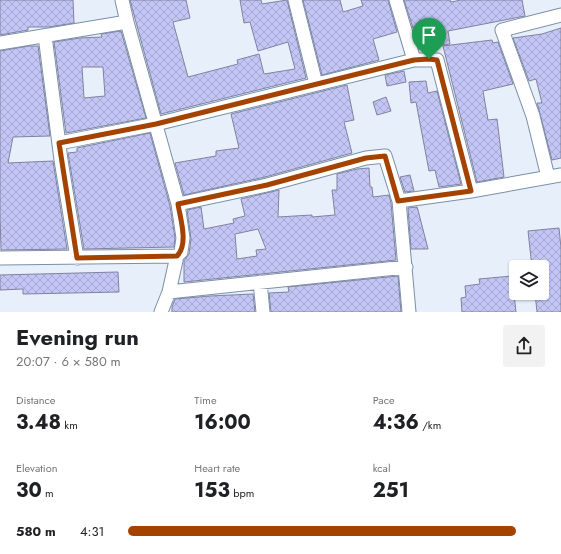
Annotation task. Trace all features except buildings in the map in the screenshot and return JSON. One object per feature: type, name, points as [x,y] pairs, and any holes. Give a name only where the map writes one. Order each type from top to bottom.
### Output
[{"type":"street","points":[[122,0],[178,204],[183,238],[181,252],[177,256],[168,292],[160,312]]},
{"type":"street","points":[[295,0],[316,84]]},
{"type":"street","points":[[396,0],[414,60]]},
{"type":"street","points":[[548,177],[533,116],[502,30],[561,15]]},
{"type":"street","points":[[0,43],[127,22]]},
{"type":"street","points":[[46,36],[59,143],[77,258]]},
{"type":"street","points":[[59,143],[156,124],[414,60],[437,60],[471,191]]},
{"type":"street","points":[[178,204],[267,185],[366,158],[385,156],[398,201],[406,267],[409,312]]},
{"type":"street","points":[[398,201],[561,176]]},
{"type":"street","points":[[0,258],[177,256]]},
{"type":"street","points":[[168,292],[406,267]]},
{"type":"street","points":[[260,282],[263,312]]},
{"type":"route","points":[[429,59],[437,60],[471,191],[398,201],[385,156],[366,158],[267,185],[178,204],[183,238],[181,252],[177,256],[77,258],[59,143],[156,124],[414,60],[429,59]]}]
